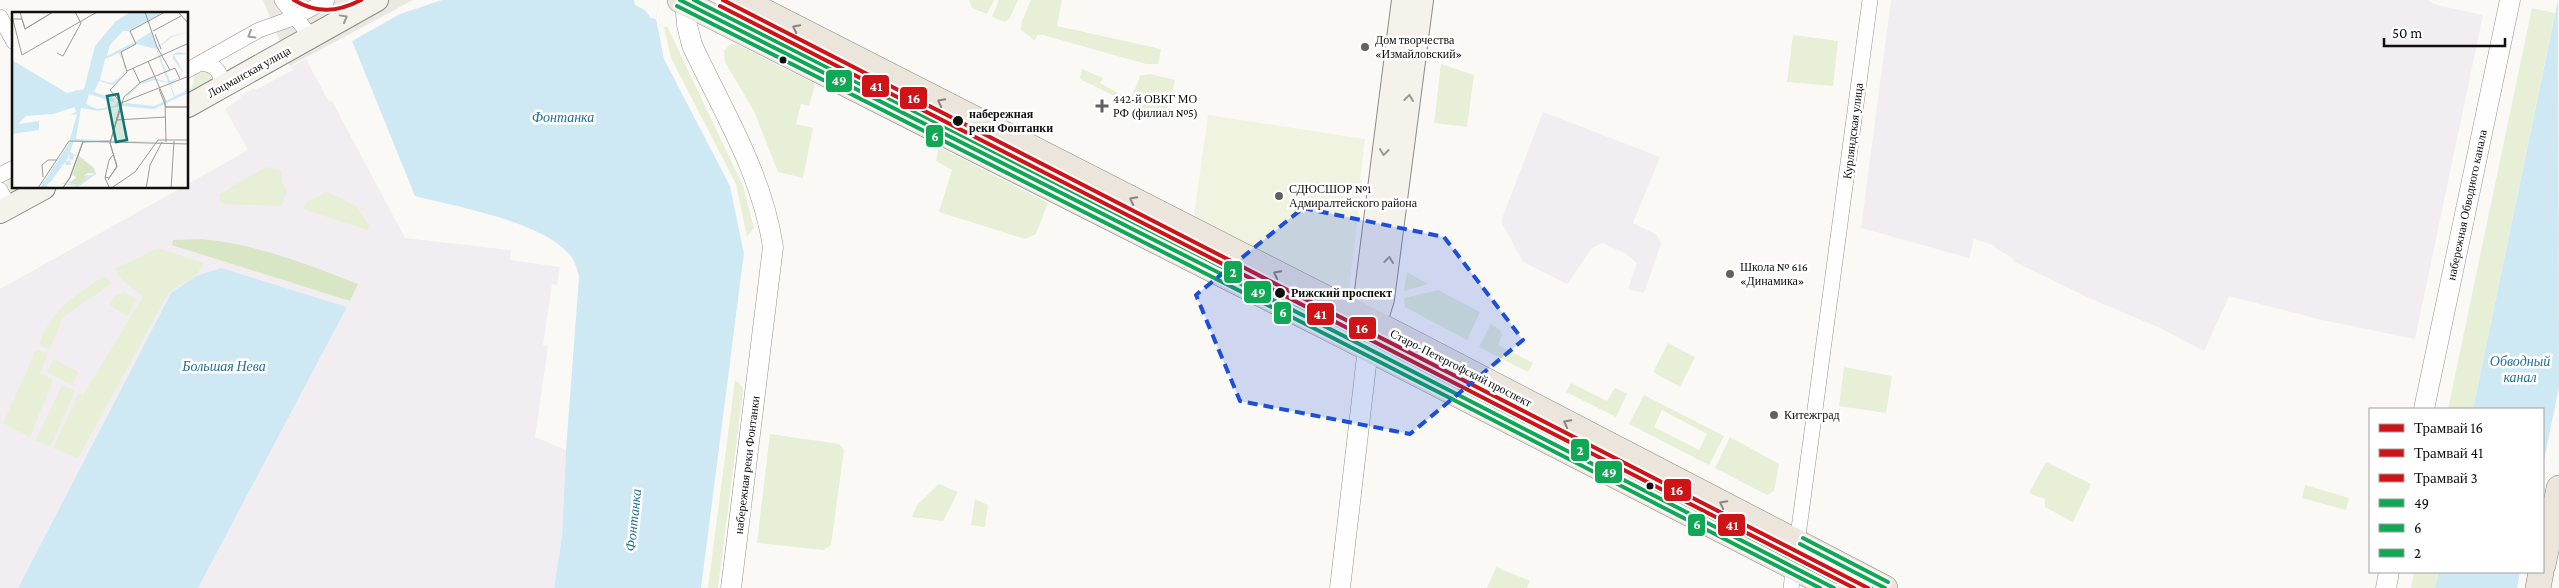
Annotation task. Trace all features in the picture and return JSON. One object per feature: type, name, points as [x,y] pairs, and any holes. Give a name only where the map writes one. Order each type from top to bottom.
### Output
[{"type":"main road","name":"Лоцманская улица","points":[[189,105],[377,0]]},
{"type":"main road","name":"Старо-Петергофский проспект","points":[[742,0],[1885,588]]},
{"type":"main road","points":[[1368,348],[1371,322],[1366,292],[1403,0]]},
{"type":"main road","points":[[1371,322],[1383,299],[1422,0]]},
{"type":"main road","name":"Старо-Петергофский проспект","points":[[683,1],[1368,348],[1792,578],[1834,588]]},
{"type":"main road","points":[[3,203],[41,189]]},
{"type":"main road","points":[[2544,560],[2559,488]]},
{"type":"main road","points":[[2538,588],[2541,573]]},
{"type":"street","points":[[282,0],[311,37]]},
{"type":"street","points":[[189,69],[258,30],[296,17],[327,0]]},
{"type":"street","name":"Курляндская улица","points":[[1792,578],[1870,0]]},
{"type":"street","name":"набережная Обводного канала","points":[[2424,408],[2510,0]]},
{"type":"street","name":"набережная реки Фонтанки","points":[[683,1],[692,45],[752,168],[770,224],[774,247],[732,588]]},
{"type":"street","points":[[0,17],[12,38]]},
{"type":"street","points":[[202,62],[216,67],[220,74],[221,82],[218,89]]},
{"type":"street","points":[[0,175],[12,169]]},
{"type":"street","points":[[1340,588],[1368,348]]},
{"type":"street","points":[[2386,588],[2389,573]]},
{"type":"highlighted area","points":[[1303,208],[1444,237],[1523,340],[1410,434],[1240,401],[1196,295]]},
{"type":"shaded area","points":[[263,0],[413,0],[290,66]]},
{"type":"shaded area","points":[[1891,0],[2427,0],[2437,5],[2483,15],[2415,339],[2322,320],[2229,296],[2204,351],[2160,328],[2089,298],[2013,261],[2013,258],[1993,245],[1974,239],[1969,258],[1861,228]]},
{"type":"shaded area","points":[[306,59],[329,102],[332,101],[405,238],[511,250],[510,260],[560,267],[557,285],[552,284],[543,345],[548,346],[535,437],[566,450],[562,537],[554,588],[198,588],[347,307],[171,293],[18,588],[0,588],[0,289],[179,189],[189,189],[189,183],[248,150],[225,109],[241,98],[240,96],[293,70],[291,67]]},
{"type":"shaded area","points":[[1543,112],[1660,157],[1633,223],[1657,235],[1661,244],[1644,293],[1628,289],[1637,263],[1625,253],[1602,243],[1592,248],[1567,284],[1523,262],[1501,221]]},
{"type":"green space","points":[[969,0],[994,0],[987,14],[972,8]]},
{"type":"green space","points":[[999,0],[1018,0],[1010,18],[1005,22],[992,17]]},
{"type":"green space","points":[[1031,0],[1062,0],[1057,26],[1161,49],[1158,64],[1146,64],[1043,35],[1037,35],[1035,41],[1021,30],[1022,21]]},
{"type":"green space","points":[[2532,8],[2555,13],[2473,408],[2448,408]]},
{"type":"green space","points":[[667,26],[743,186],[754,228],[747,237],[736,184],[671,58],[664,27]]},
{"type":"green space","points":[[1793,35],[1838,41],[1833,86],[1787,82]]},
{"type":"green space","points":[[731,44],[738,45],[815,84],[809,106],[801,104],[796,124],[813,128],[803,178],[778,172],[754,111],[725,62],[724,50]]},
{"type":"green space","points":[[1441,64],[1474,75],[1467,127],[1434,123]]},
{"type":"green space","points":[[1082,69],[1103,78],[1100,83],[1130,100],[1140,77],[1137,76],[1150,74],[1175,80],[1167,109],[1158,114],[1151,114],[1082,80],[1080,78]]},
{"type":"green space","points":[[205,71],[211,74],[213,82],[189,99],[189,89],[192,87],[195,74]]},
{"type":"green space","name":"СДЮСШОР №1 Адмиралтейского района","points":[[1208,115],[1365,139],[1349,290],[1344,293],[1194,216]]},
{"type":"green space","points":[[939,147],[1048,203],[1036,234],[1025,239],[939,212],[952,170],[936,161]]},
{"type":"green space","points":[[266,167],[282,171],[282,182],[287,191],[281,206],[224,204],[219,200],[220,194]]},
{"type":"green space","points":[[12,177],[12,189],[29,189],[13,195],[6,184]]},
{"type":"green space","points":[[326,191],[356,206],[369,225],[368,230],[303,209],[307,201],[320,196]]},
{"type":"green space","points":[[201,239],[262,250],[358,284],[350,301],[172,245],[173,240]]},
{"type":"green space","points":[[158,248],[204,263],[197,274],[169,292],[78,458],[53,448],[79,393],[83,395],[143,297],[119,277],[115,269]]},
{"type":"green space","points":[[1407,272],[1428,284],[1404,291]]},
{"type":"green space","points":[[104,276],[112,283],[62,318],[50,349],[42,346],[39,343],[58,311],[73,297]]},
{"type":"green space","points":[[1438,290],[1480,312],[1467,340],[1405,307],[1404,298]]},
{"type":"green space","points":[[124,292],[137,300],[127,316],[109,305],[115,296]]},
{"type":"green space","points":[[1491,324],[1500,330],[1502,335],[1498,345],[1533,363],[1528,372],[1479,347]]},
{"type":"green space","points":[[1668,343],[1695,357],[1680,387],[1653,372]]},
{"type":"green space","points":[[36,350],[48,353],[40,373],[53,380],[30,437],[3,423]]},
{"type":"green space","points":[[54,359],[78,372],[72,385],[47,372]]},
{"type":"green space","points":[[1844,367],[1892,376],[1886,413],[1839,406]]},
{"type":"green space","points":[[735,380],[742,386],[743,391],[718,588],[708,588]]},
{"type":"green space","points":[[1571,383],[1607,401],[1615,388],[1627,394],[1616,417],[1566,392]]},
{"type":"green space","points":[[62,385],[75,391],[50,447],[36,440]]},
{"type":"green space","points":[[1644,395],[1724,436],[1709,465],[1629,424]],"holes":[[[1662,410],[1707,434],[1699,450],[1654,427]]]},
{"type":"green space","points":[[770,434],[839,444],[844,450],[831,545],[824,550],[757,543]]},
{"type":"green space","points":[[1730,437],[1779,464],[1774,491],[1767,495],[1715,468]]},
{"type":"green space","points":[[2046,462],[2091,484],[2073,522],[2045,507],[2045,499],[2029,493]]},
{"type":"green space","points":[[939,484],[958,492],[943,521],[912,517],[917,505]]},
{"type":"green space","points":[[2305,485],[2349,498],[2346,510],[2302,498]]},
{"type":"green space","points":[[975,499],[988,505],[985,527],[971,525]]},
{"type":"green space","points":[[1496,567],[1530,581],[1527,588],[1487,588]]},
{"type":"green space","points":[[2414,573],[2439,573],[2435,588],[2411,588]]},
{"type":"water","name":"Фонтанка","points":[[442,0],[659,0],[656,19],[664,59],[730,186],[744,254],[701,588],[554,588],[562,537],[566,450],[579,277],[575,264],[568,253],[555,242],[538,232],[474,210],[415,196],[352,41],[400,14]]},
{"type":"water","name":"Обводный канал","points":[[2558,0],[2559,387],[2544,460],[2544,408],[2473,408]]},
{"type":"water","name":"Большая Нева","points":[[221,268],[347,307],[198,588],[18,588],[171,293],[196,276]]},
{"type":"water","points":[[2439,573],[2520,573],[2517,588],[2435,588]]},
{"type":"pier","points":[[634,0],[659,0],[656,19],[651,18],[645,10],[635,5]]},
{"type":"pier","points":[[743,260],[746,260],[733,356],[731,356]]},
{"type":"tram line","name":"3","points":[[294,0],[311,8],[328,10],[344,7],[361,0]]},
{"type":"tram line","name":"16","points":[[723,0],[1868,588]]},
{"type":"tram line","name":"41","points":[[720,6],[1854,588]]},
{"type":"transit line","name":"49","points":[[680,0],[1334,331],[1834,588]]},
{"type":"transit line","name":"2","points":[[694,0],[1337,325],[1837,582]]},
{"type":"transit line","name":"6","points":[[677,6],[1331,337],[1820,588]]},
{"type":"transit line","name":"2","points":[[1803,538],[1888,582]]},
{"type":"transit line","name":"49","points":[[1800,544],[1885,588]]},
{"type":"transit line","name":"6","points":[[1797,550],[1871,588]]},
{"type":"place","name":"Дом творчества «Измайловский»","points":[[1365,47]]},
{"type":"place","name":"442-й ОВКГ МО РФ (филиал №5)","points":[[1102,106]]},
{"type":"place","name":"набережная реки Фонтанки","points":[[958,121]]},
{"type":"place","name":"СДЮСШОР №1 Адмиралтейского района","points":[[1279,196]]},
{"type":"place","name":"Школа № 616 «Динамика»","points":[[1730,274]]},
{"type":"place","name":"Рижский проспект","points":[[1280,293]]},
{"type":"place","name":"Китежград","points":[[1774,415]]}]
